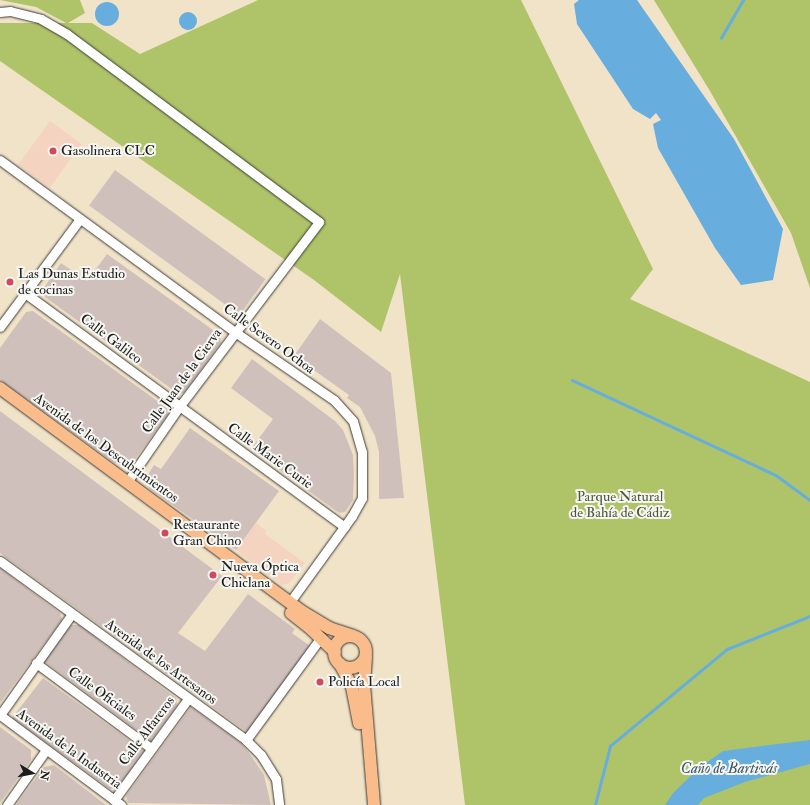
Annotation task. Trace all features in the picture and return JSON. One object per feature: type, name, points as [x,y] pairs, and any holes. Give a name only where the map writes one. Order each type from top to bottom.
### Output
[{"type":"main road","name":"Avenida de los Descubrimientos","points":[[0,388],[290,602],[319,622],[353,636]]},
{"type":"main road","name":"Avenida de los Descubrimientos","points":[[0,398],[321,637],[335,652]]},
{"type":"main road","points":[[366,805],[357,704],[348,675],[340,664],[335,652],[340,640],[353,636],[364,644],[366,657],[364,685],[374,805]]},
{"type":"main road","points":[[340,664],[348,668],[357,666],[366,657]]},
{"type":"street","name":"Calle Juan de la Cierva","points":[[0,12],[10,11],[41,19],[67,34],[319,222],[179,407],[127,482]]},
{"type":"street","name":"Calle Severo Ochoa","points":[[0,160],[235,332],[334,400],[353,421],[362,452],[364,487],[360,502],[345,527],[290,602]]},
{"type":"street","points":[[0,327],[80,219]]},
{"type":"street","name":"Calle Galileo","points":[[25,293],[179,407]]},
{"type":"street","name":"Calle Marie Curie","points":[[179,407],[345,527]]},
{"type":"street","name":"Avenida de los Artesanos","points":[[0,561],[71,615],[246,740],[261,755],[276,778],[279,805]]},
{"type":"street","points":[[0,715],[71,615]]},
{"type":"street","points":[[246,740],[321,637]]},
{"type":"street","name":"Calle Oficiales","points":[[36,663],[151,748]]},
{"type":"street","name":"Calle Alfareros","points":[[118,802],[151,748],[188,698]]},
{"type":"street","name":"Avenida de la Industria","points":[[0,715],[118,802]]},
{"type":"street","points":[[7,805],[46,750]]},
{"type":"shaded area","name":"Gasolinera CLC","points":[[50,121],[82,144],[50,188],[18,165]]},
{"type":"shaded area","points":[[115,170],[265,279],[240,315],[89,206]]},
{"type":"shaded area","points":[[107,254],[220,335],[221,343],[184,393],[177,393],[45,297],[43,289],[61,263],[87,281]]},
{"type":"shaded area","points":[[33,311],[167,408],[168,415],[132,463],[123,466],[113,462],[0,380],[0,348],[26,312]]},
{"type":"shaded area","points":[[320,319],[391,373],[404,498],[379,499],[379,452],[375,436],[360,407],[347,398],[349,395],[294,356]]},
{"type":"shaded area","points":[[252,359],[335,421],[343,430],[353,455],[354,475],[353,500],[345,512],[339,513],[251,449],[273,419],[231,388]]},
{"type":"shaded area","points":[[0,411],[222,576],[178,633],[205,651],[248,594],[295,629],[292,633],[310,646],[247,732],[0,553]]},
{"type":"shaded area","points":[[190,428],[279,491],[236,550],[150,489],[147,484],[146,478],[154,465],[161,469]]},
{"type":"shaded area","points":[[256,523],[266,531],[265,534],[305,563],[289,583],[282,585],[236,550]]},
{"type":"shaded area","points":[[0,568],[60,613],[62,620],[0,703]]},
{"type":"shaded area","points":[[71,625],[79,625],[176,698],[177,706],[151,741],[44,661]]},
{"type":"shaded area","points":[[43,678],[144,751],[118,787],[110,789],[12,718]]},
{"type":"shaded area","points":[[191,707],[241,743],[264,775],[271,805],[128,803],[126,796]]},
{"type":"shaded area","points":[[0,727],[31,750],[31,760],[0,803]]},
{"type":"shaded area","points":[[54,765],[106,805],[16,805],[44,767]]},
{"type":"green space","name":"Parque Natural de Bahía de Cádiz","points":[[0,0],[80,0],[85,13],[68,23],[92,23],[140,54],[258,0],[521,0],[653,269],[630,299],[810,382],[810,805],[465,805],[400,274],[381,332],[314,280],[0,61],[0,23],[66,23],[36,7]]},
{"type":"green space","points":[[654,0],[810,0],[810,288],[791,233],[710,91]]},
{"type":"water","points":[[579,0],[637,0],[734,139],[783,229],[773,280],[741,285],[715,248],[658,148],[653,124],[661,120],[656,113],[650,119],[633,109],[577,24],[574,4]]},
{"type":"water","points":[[107,2],[112,3],[118,9],[118,19],[112,25],[107,26],[102,25],[96,19],[95,14],[96,9],[102,3]]},
{"type":"water","points":[[184,12],[192,12],[197,17],[195,28],[192,30],[184,30],[179,25],[179,17]]},
{"type":"water","name":"Caño de Bartivás","points":[[810,740],[810,764],[745,782],[704,798],[698,805],[665,805],[673,793],[700,767],[723,751]]},
{"type":"waterway","points":[[721,38],[743,0]]},
{"type":"waterway","points":[[572,380],[776,475],[810,500]]},
{"type":"waterway","points":[[595,805],[610,746],[727,649],[810,616]]},
{"type":"place","name":"Gasolinera CLC","points":[[53,151]]},
{"type":"place","name":"Las Dunas Estudio de cocinas","points":[[10,282]]},
{"type":"place","name":"Restaurante Gran Chino","points":[[165,533]]},
{"type":"place","name":"Nueva Óptica Chiclana","points":[[213,575]]},
{"type":"place","name":"Policía Local","points":[[320,682]]}]
